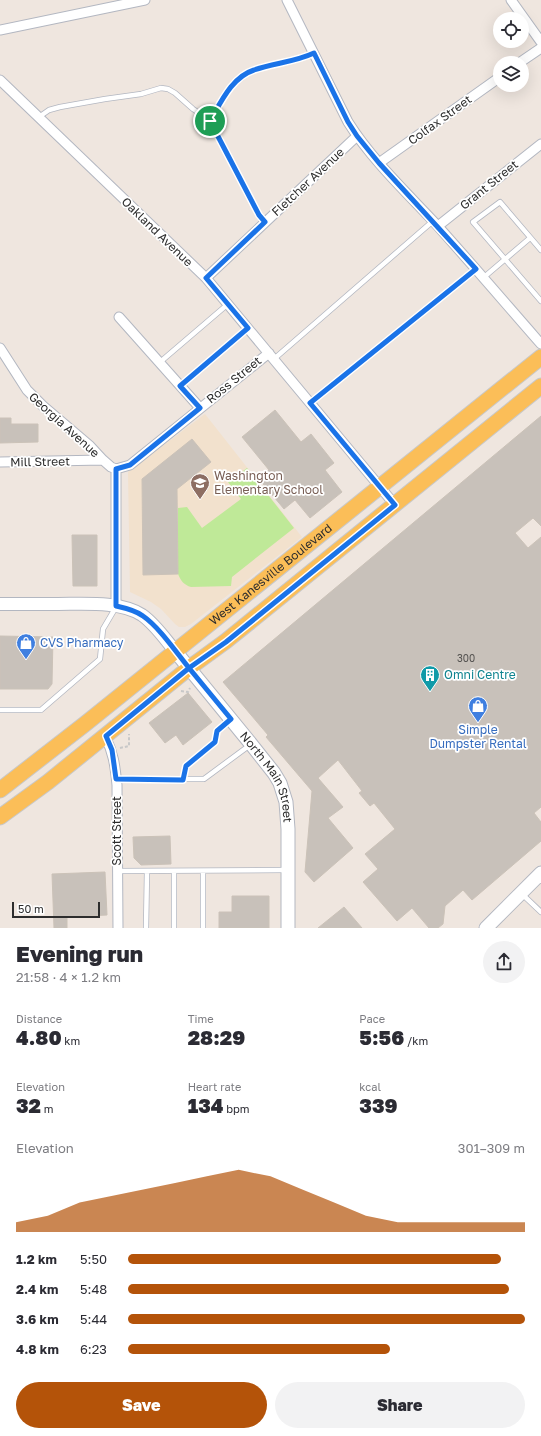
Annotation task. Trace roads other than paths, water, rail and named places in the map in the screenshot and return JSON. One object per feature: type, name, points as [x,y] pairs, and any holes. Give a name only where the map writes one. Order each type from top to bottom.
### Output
[{"type":"main road","name":"West Kanesville Boulevard","points":[[0,790],[85,724],[541,357]]},
{"type":"main road","name":"West Kanesville Boulevard","points":[[0,817],[48,782],[189,668],[226,642],[541,386]]},
{"type":"main road","name":"North Main Street","points":[[175,651],[274,773],[284,791],[287,816],[288,928]]},
{"type":"main road","points":[[486,928],[541,874]]},
{"type":"street","points":[[0,30],[145,0]]},
{"type":"street","points":[[287,0],[348,122],[357,136],[379,163],[435,223],[541,344]]},
{"type":"street","points":[[511,0],[541,42]]},
{"type":"street","points":[[529,56],[541,48]]},
{"type":"street","name":"Oakland Avenue","points":[[0,80],[206,278],[395,505]]},
{"type":"street","name":"Colfax Street","points":[[379,163],[493,82]]},
{"type":"street","name":"Fletcher Avenue","points":[[206,278],[357,136]]},
{"type":"street","name":"Grant Street","points":[[435,223],[541,144]]},
{"type":"street","points":[[119,317],[200,408]]},
{"type":"street","name":"Georgia Avenue","points":[[0,348],[27,390],[43,406],[90,446],[103,460]]},
{"type":"street","name":"Ross Street","points":[[116,469],[130,465],[200,408],[272,356]]},
{"type":"street","points":[[103,460],[111,467],[116,469],[116,606]]},
{"type":"street","name":"Mill Street","points":[[0,462],[103,460]]},
{"type":"street","points":[[0,604],[85,604],[116,606],[143,616],[154,626],[175,651]]},
{"type":"street","name":"Scott Street","points":[[106,736],[112,750],[116,779],[118,928]]},
{"type":"lane","points":[[210,121],[229,90],[238,79],[246,73],[303,58],[314,53]]},
{"type":"lane","points":[[39,117],[49,110],[60,107],[105,98],[141,94],[161,88],[168,89],[175,93],[193,110],[210,121],[259,215],[265,222]]},
{"type":"lane","points":[[541,250],[500,202],[473,222],[541,301]]},
{"type":"lane","points":[[272,356],[435,223]]},
{"type":"lane","points":[[483,278],[530,238]]},
{"type":"lane","points":[[310,403],[476,269]]},
{"type":"lane","points":[[159,363],[228,304]]},
{"type":"lane","points":[[180,386],[248,328]]},
{"type":"lane","points":[[0,710],[41,710],[100,659],[104,629],[116,606]]},
{"type":"lane","points":[[183,780],[186,766],[215,742],[217,731],[231,719]]},
{"type":"lane","points":[[116,779],[204,779],[251,744]]},
{"type":"lane","points":[[118,871],[288,870]]},
{"type":"lane","points":[[146,928],[147,871]]},
{"type":"lane","points":[[174,871],[174,928]]},
{"type":"lane","points":[[203,871],[203,928]]},
{"type":"lane","points":[[521,893],[541,912]]},
{"type":"place","name":"Washington Elementary School","points":[[200,500]]},
{"type":"place","name":"CVS Pharmacy","points":[[26,660]]},
{"type":"place","name":"Omni Centre","points":[[430,692]]},
{"type":"place","name":"Simple Dumpster Rental","points":[[478,723]]}]
